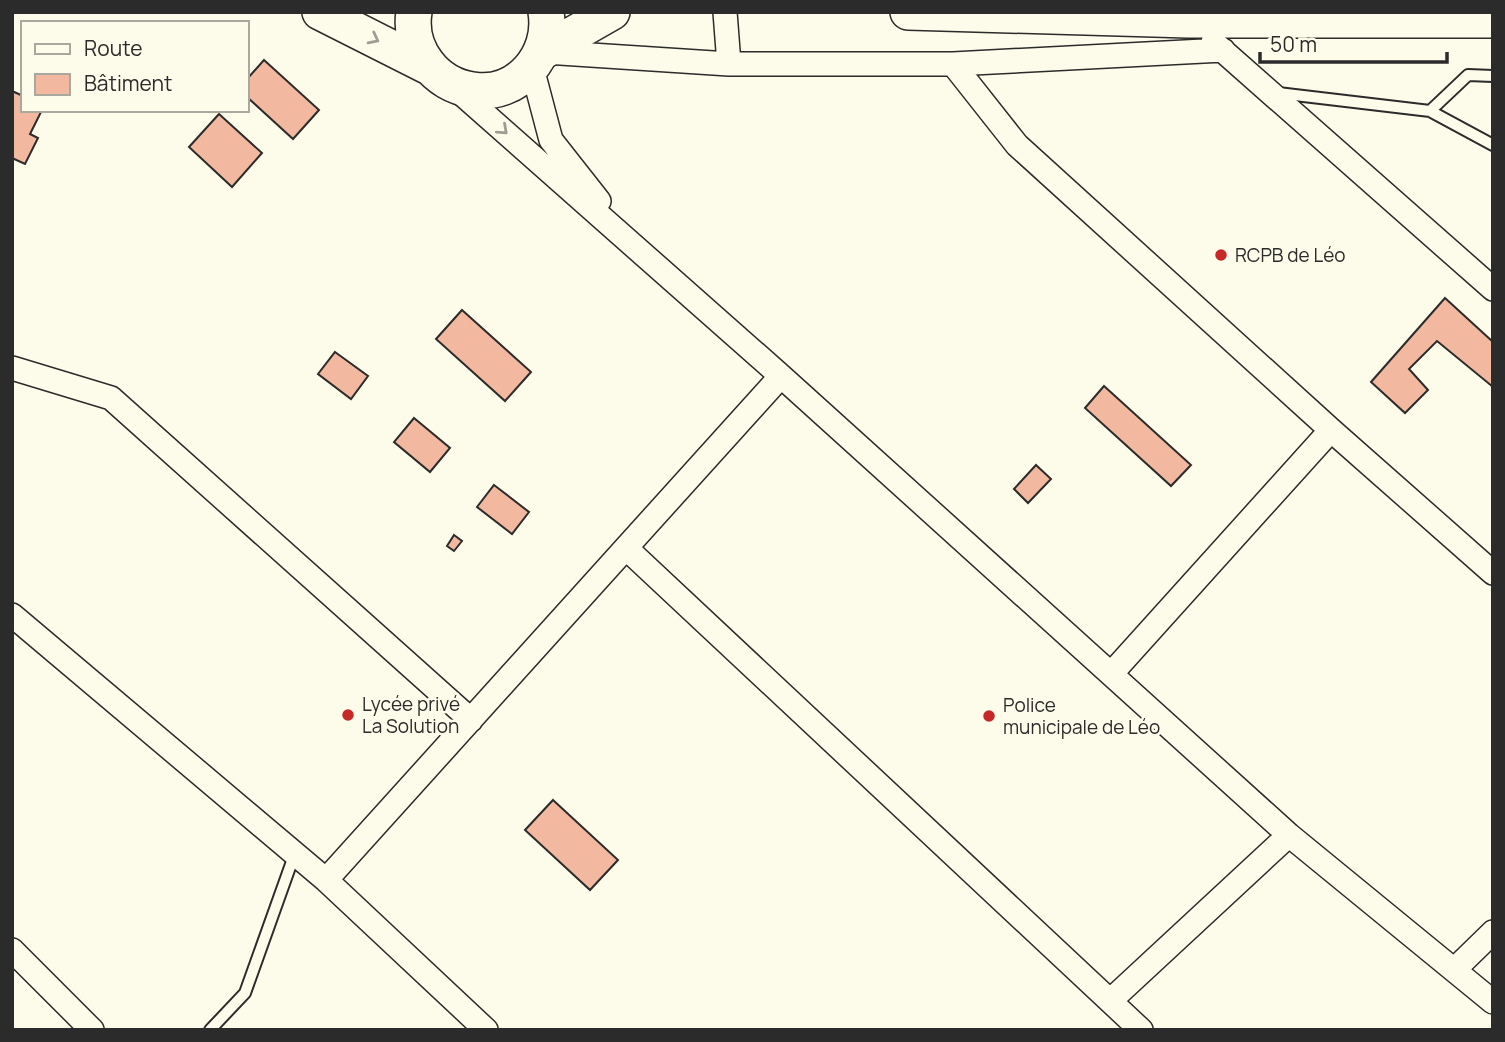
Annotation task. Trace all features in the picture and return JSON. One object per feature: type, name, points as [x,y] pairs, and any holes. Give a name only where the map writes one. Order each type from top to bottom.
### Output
[{"type":"main road","points":[[320,12],[440,76],[474,91],[496,89],[517,80],[537,60],[612,12]]},
{"type":"main road","points":[[414,12],[412,23],[416,46],[440,76]]},
{"type":"main road","points":[[537,60],[548,26],[546,12]]},
{"type":"main road","points":[[908,12],[1493,20]]},
{"type":"street","points":[[725,12],[729,64]]},
{"type":"street","points":[[1186,16],[1493,289]]},
{"type":"street","points":[[635,248],[551,139],[537,60],[729,64],[953,64],[1223,50]]},
{"type":"street","points":[[953,64],[1017,145],[1493,573]]},
{"type":"street","points":[[440,76],[781,376],[1289,835],[1493,1002]]},
{"type":"street","points":[[12,368],[111,398],[471,720]]},
{"type":"street","points":[[326,880],[781,376]]},
{"type":"street","points":[[1111,674],[1331,430]]},
{"type":"street","points":[[626,548],[1141,1030]]},
{"type":"street","points":[[12,615],[326,880],[486,1030]]},
{"type":"street","points":[[1110,1002],[1289,835]]},
{"type":"street","points":[[1454,970],[1493,932]]},
{"type":"street","points":[[12,950],[92,1030]]},
{"type":"lane","points":[[1430,111],[1468,75],[1493,76]]},
{"type":"lane","points":[[1270,92],[1430,111],[1493,145]]},
{"type":"lane","points":[[209,1030],[246,993],[295,853]]},
{"type":"building","points":[[264,60],[319,110],[293,139],[248,98],[248,78]]},
{"type":"building","points":[[12,91],[21,95],[21,112],[41,112],[30,134],[38,138],[25,164],[12,158]]},
{"type":"building","points":[[219,114],[262,153],[232,187],[189,147]]},
{"type":"building","points":[[1445,298],[1493,342],[1493,387],[1437,341],[1409,369],[1428,390],[1405,413],[1371,382]]},
{"type":"building","points":[[462,310],[531,372],[505,401],[436,339]]},
{"type":"building","points":[[335,352],[368,376],[351,399],[318,374]]},
{"type":"building","points":[[1104,386],[1191,465],[1171,486],[1085,408]]},
{"type":"building","points":[[414,418],[450,448],[430,472],[394,442]]},
{"type":"building","points":[[1036,465],[1051,479],[1028,503],[1014,489]]},
{"type":"building","points":[[494,485],[529,512],[512,534],[477,507]]},
{"type":"building","points":[[454,535],[462,541],[454,551],[447,546]]},
{"type":"building","points":[[553,800],[618,860],[590,890],[525,830]]},
{"type":"place","name":"RCPB de Léo","points":[[1221,255]]},
{"type":"place","name":"Lycée privé La Solution","points":[[348,715]]},
{"type":"place","name":"Police municipale de Léo","points":[[989,716]]}]
